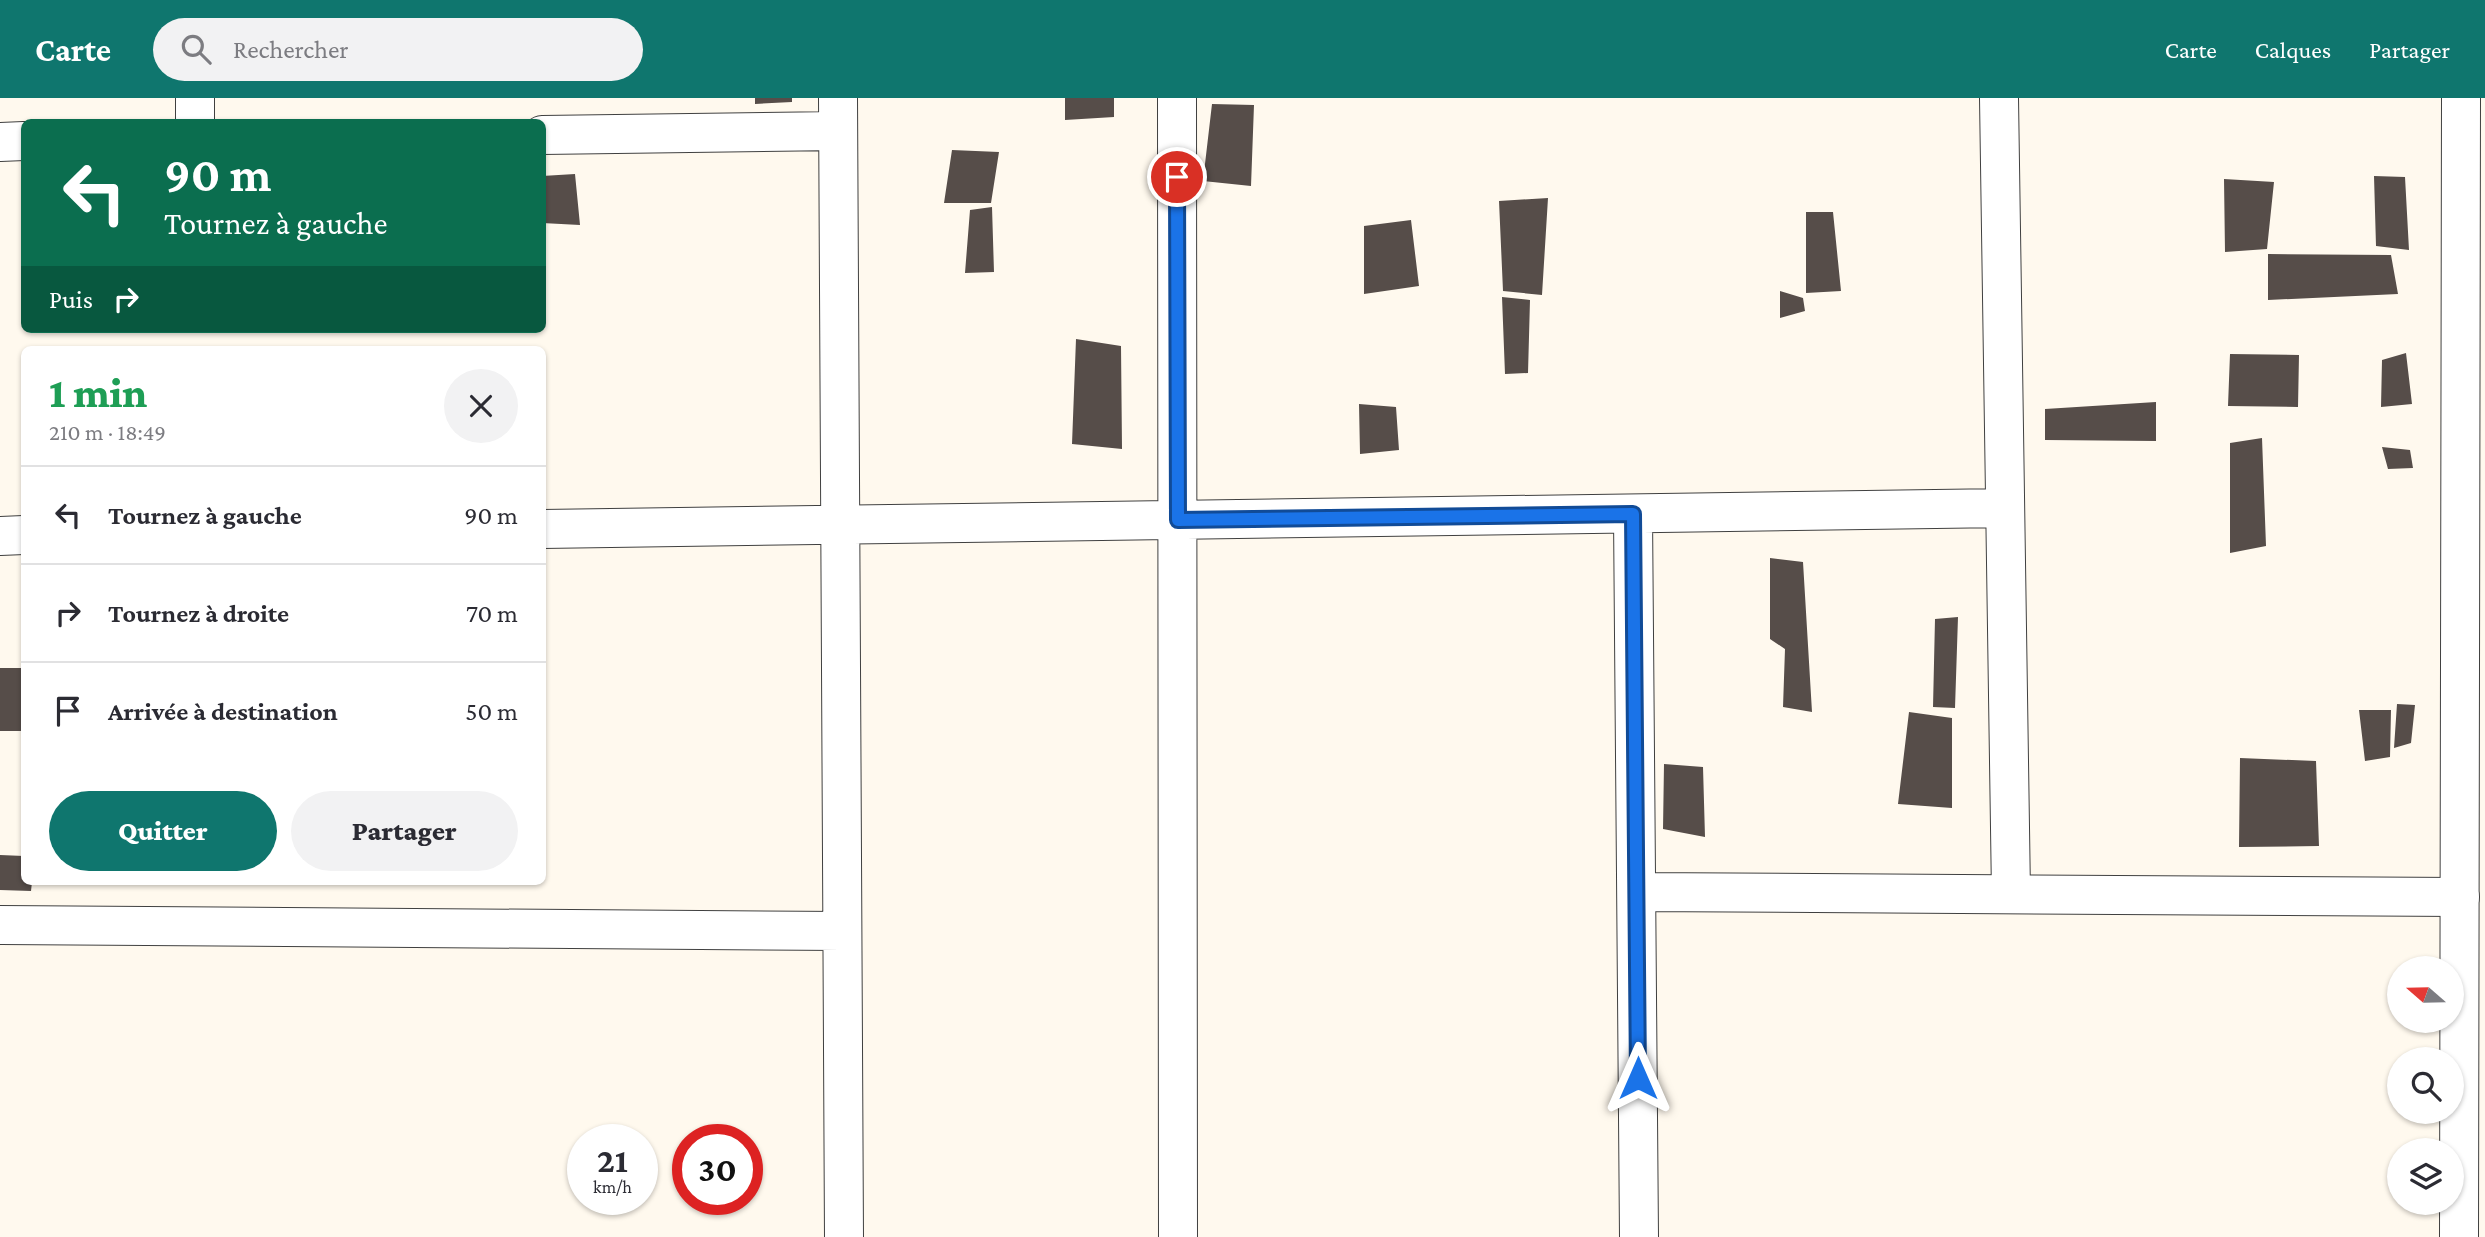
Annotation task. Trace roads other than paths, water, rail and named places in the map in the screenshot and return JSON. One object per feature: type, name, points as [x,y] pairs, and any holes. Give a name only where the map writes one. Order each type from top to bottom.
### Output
[{"type":"street","points":[[195,98],[195,119]]},
{"type":"street","points":[[1177,98],[1178,1237]]},
{"type":"street","points":[[1999,98],[2011,894]]},
{"type":"street","points":[[2459,1237],[2460,897],[2473,512],[2461,98]]},
{"type":"street","points":[[546,135],[838,114],[844,1237]]},
{"type":"street","points":[[0,142],[21,142]]},
{"type":"street","points":[[546,529],[2006,508]]},
{"type":"street","points":[[1633,514],[1639,1237]]},
{"type":"street","points":[[0,536],[21,535]]},
{"type":"street","points":[[1637,892],[2460,897]]},
{"type":"street","points":[[0,925],[842,931]]}]
